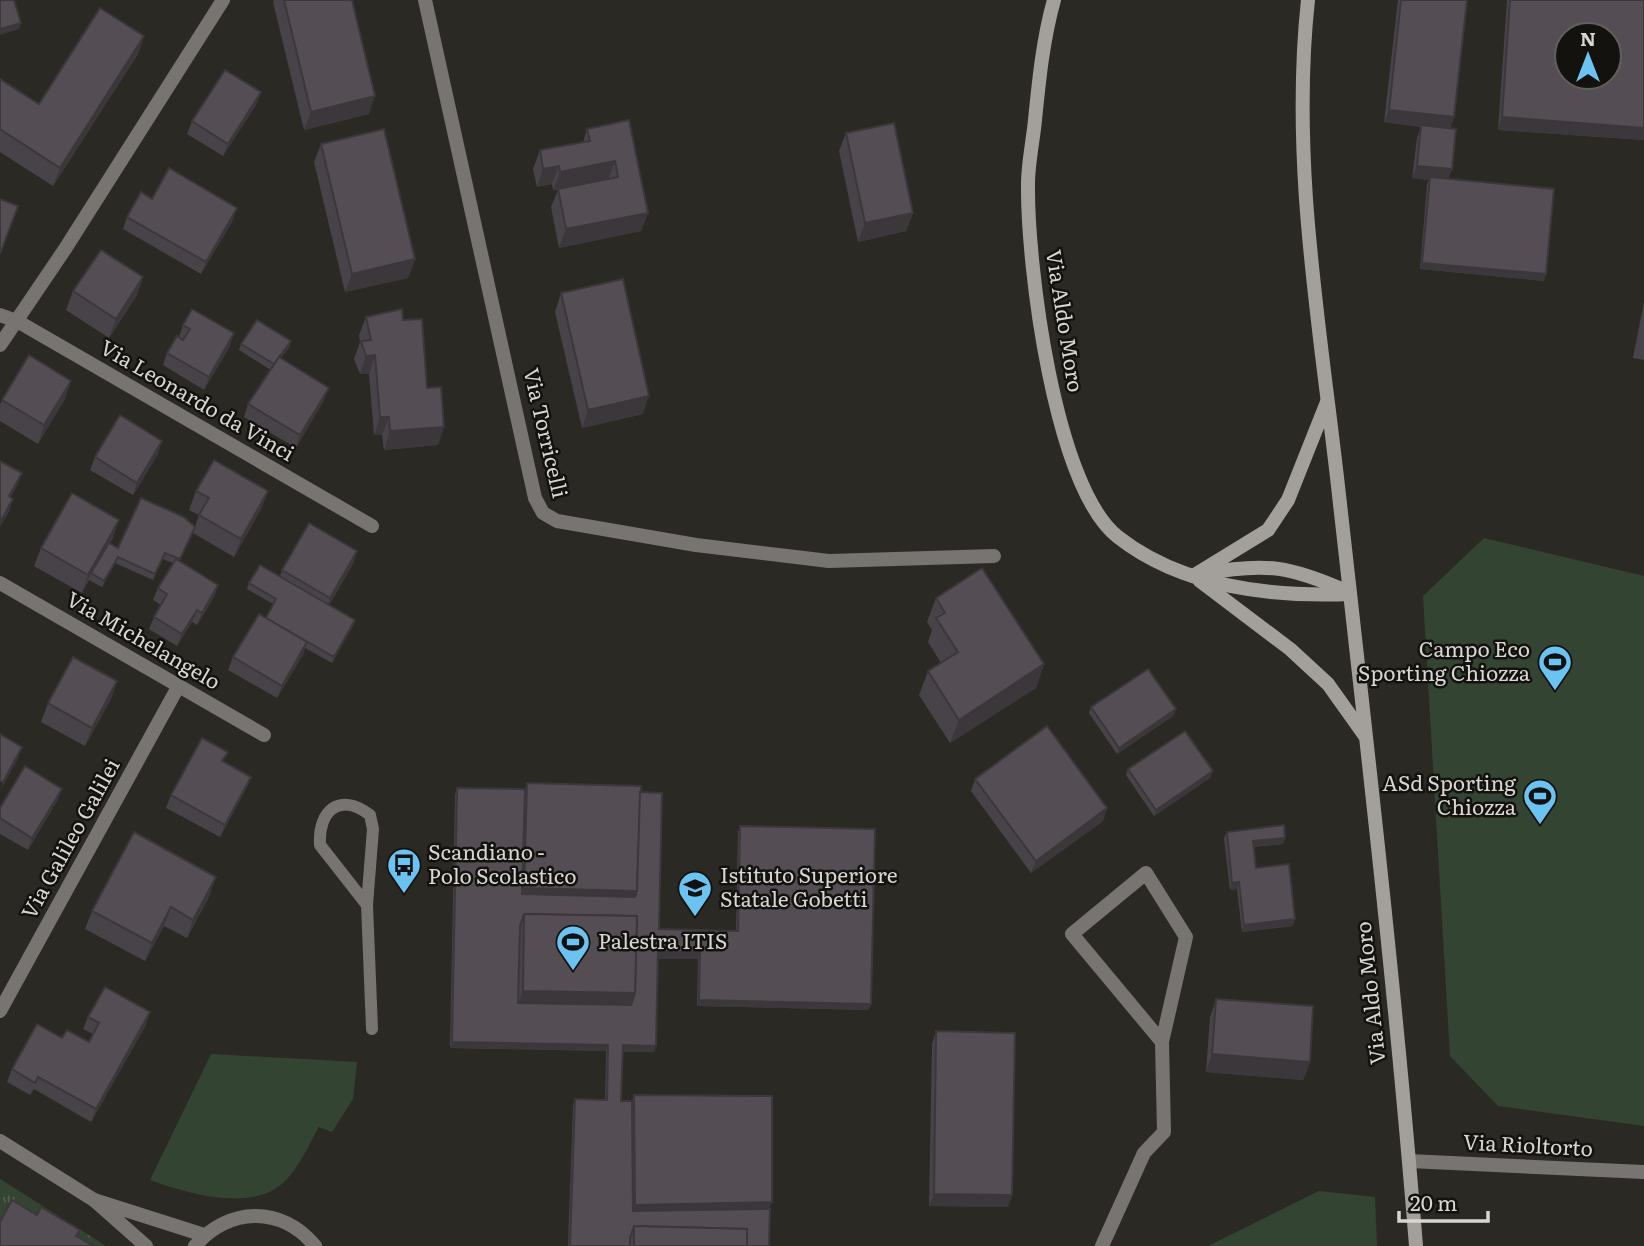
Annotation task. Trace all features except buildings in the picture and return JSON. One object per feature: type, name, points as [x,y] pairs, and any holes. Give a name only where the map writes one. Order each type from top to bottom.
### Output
[{"type":"main road","name":"Via Aldo Moro","points":[[1308,0],[1301,84],[1303,163],[1365,736],[1416,1246]]},
{"type":"main road","name":"Via Aldo Moro","points":[[1052,4],[1028,181],[1031,255],[1059,416],[1082,486],[1117,536],[1193,576],[1279,640],[1328,684],[1365,736]]},
{"type":"main road","name":"Via Aldo Moro","points":[[1193,576],[1268,530],[1289,500],[1329,398]]},
{"type":"main road","points":[[1193,576],[1250,565],[1315,577],[1350,593]]},
{"type":"main road","name":"Via Aldo Moro","points":[[1193,576],[1259,593],[1350,593]]},
{"type":"street","points":[[0,345],[223,0]]},
{"type":"street","name":"Via Torricelli","points":[[425,0],[535,498],[543,513],[557,521],[684,543],[829,561],[994,556]]},
{"type":"street","name":"Via Leonardo da Vinci","points":[[0,315],[18,321],[372,526]]},
{"type":"street","name":"Via Michelangelo","points":[[0,583],[264,735]]},
{"type":"street","name":"Via Galileo Galilei","points":[[0,1011],[178,687]]},
{"type":"street","points":[[1102,1246],[1144,1153],[1164,1132],[1162,1042],[1186,937],[1146,873],[1072,933],[1162,1042]]},
{"type":"street","points":[[0,1141],[94,1200],[146,1246]]},
{"type":"street","name":"Via Rioltorto","points":[[1409,1161],[1644,1172]]},
{"type":"street","points":[[94,1200],[200,1241],[230,1219],[256,1215],[285,1221],[315,1246]]},
{"type":"lane","points":[[367,905],[320,845],[322,818],[328,810],[340,806],[358,806],[370,815],[373,829],[367,905],[372,1029]]},
{"type":"green space","name":"ASd Sporting Chiozza","points":[[1484,538],[1644,576],[1644,1126],[1498,1106],[1450,1056],[1423,596]]},
{"type":"green space","points":[[211,1054],[357,1062],[353,1099],[332,1132],[319,1127],[284,1182],[255,1197],[218,1198],[150,1180]]},
{"type":"green space","points":[[0,1179],[106,1246],[0,1246]]},
{"type":"green space","points":[[1319,1191],[1375,1197],[1377,1246],[1208,1246]]},
{"type":"place","name":"Campo Eco Sporting Chiozza","points":[[1555,692]]},
{"type":"place","name":"ASd Sporting Chiozza","points":[[1540,826]]},
{"type":"place","name":"Scandiano - Polo Scolastico","points":[[404,895]]},
{"type":"place","name":"Istituto Superiore Statale Gobetti","points":[[695,918]]},
{"type":"place","name":"Palestra ITIS","points":[[573,972]]}]
